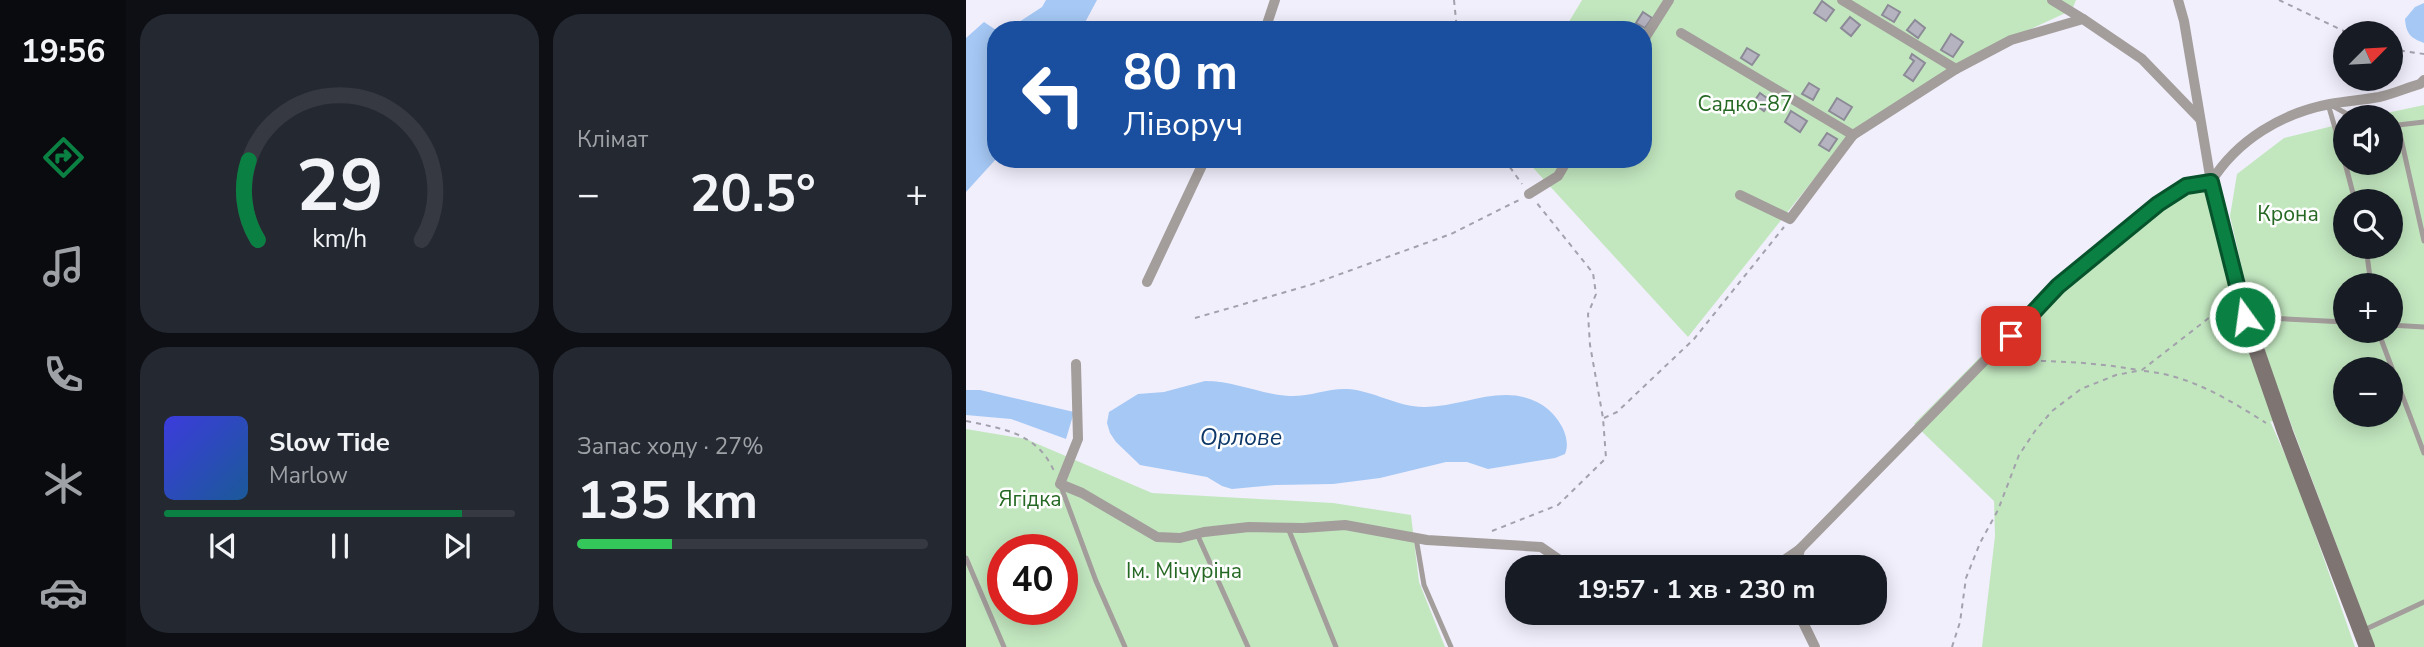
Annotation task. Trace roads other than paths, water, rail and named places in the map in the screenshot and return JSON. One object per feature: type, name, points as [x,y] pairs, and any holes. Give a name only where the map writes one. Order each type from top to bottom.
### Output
[{"type":"street","points":[[1268,21],[1275,0]]},
{"type":"street","points":[[1652,27],[1669,0]]},
{"type":"street","points":[[1842,0],[1956,69]]},
{"type":"street","points":[[2052,0],[2142,59],[2200,119]]},
{"type":"street","points":[[2178,0],[2211,182],[2245,317],[2285,432],[2364,639]]},
{"type":"street","points":[[1740,195],[1790,219],[1853,135],[1956,69],[2011,40],[2083,19]]},
{"type":"street","points":[[1681,33],[1853,135]]},
{"type":"street","points":[[1791,555],[2058,286],[2158,204],[2186,186],[2211,182],[2223,162],[2243,143],[2283,118],[2328,104],[2378,97],[2424,80]]},
{"type":"street","points":[[1147,282],[1201,168]]},
{"type":"street","points":[[1529,194],[1558,176],[1563,168]]},
{"type":"street","points":[[1076,363],[1078,439],[1060,485],[1082,494],[1157,537],[1180,538],[1250,527],[1345,525],[1416,538],[1541,547],[1553,555]]},
{"type":"street","points":[[1799,555],[1800,549]]},
{"type":"street","points":[[1803,625],[1815,647]]},
{"type":"lane","points":[[2328,104],[2333,107]]},
{"type":"lane","points":[[2328,104],[2333,121]]},
{"type":"lane","points":[[2403,124],[2424,122]]},
{"type":"lane","points":[[2403,147],[2424,241]]},
{"type":"lane","points":[[2245,317],[2333,321]]},
{"type":"lane","points":[[2403,326],[2424,327]]},
{"type":"lane","points":[[2383,343],[2424,453]]},
{"type":"lane","points":[[1060,485],[1096,581],[1125,647]]},
{"type":"lane","points":[[1288,528],[1336,647]]},
{"type":"lane","points":[[1197,534],[1248,647]]},
{"type":"lane","points":[[1416,538],[1424,585],[1451,647]]},
{"type":"lane","points":[[966,558],[1004,647]]},
{"type":"lane","points":[[2364,639],[2424,602]]},
{"type":"water","points":[[1046,0],[1097,0],[1086,21],[1021,21],[1042,7]]},
{"type":"water","points":[[2424,3],[2424,43],[2410,34],[2405,19],[2415,7]]},
{"type":"water","points":[[984,22],[987,24],[988,168],[966,192],[966,38]]},
{"type":"water","name":"Орлове","points":[[1205,381],[1289,396],[1348,389],[1416,407],[1440,406],[1495,396],[1523,397],[1550,411],[1564,431],[1567,447],[1565,454],[1555,458],[1488,469],[1467,462],[1446,462],[1380,478],[1333,484],[1232,489],[1207,477],[1140,465],[1110,433],[1107,423],[1109,412],[1138,394],[1164,392]]},
{"type":"water","points":[[966,390],[980,390],[1074,412],[1066,439],[1011,419],[966,415]]},
{"type":"park label","name":"Садко-87","points":[[1745,104]]},
{"type":"park label","name":"Крона","points":[[2288,214]]},
{"type":"park label","name":"Ягідка","points":[[1030,499]]},
{"type":"park label","name":"Ім. Мічуріна","points":[[1184,571]]}]
